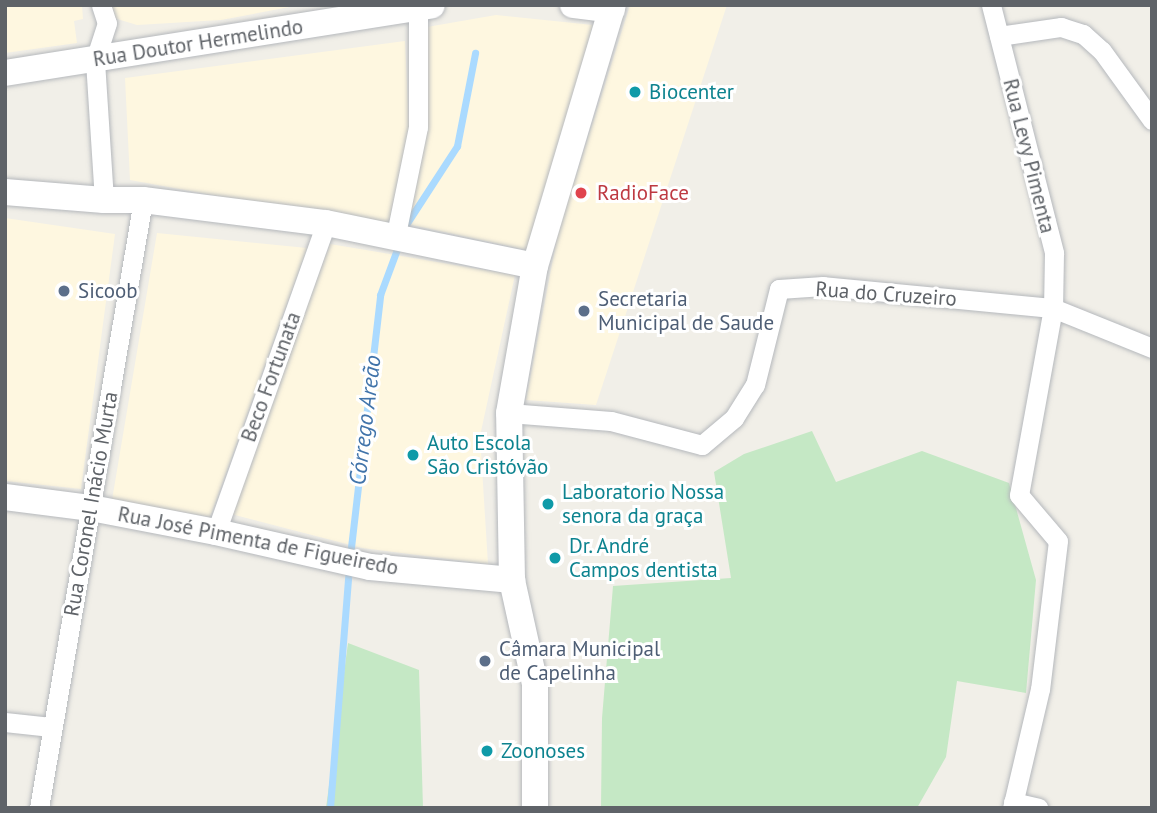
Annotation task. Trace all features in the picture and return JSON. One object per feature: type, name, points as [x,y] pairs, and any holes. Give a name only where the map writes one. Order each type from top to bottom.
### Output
[{"type":"street","points":[[101,5],[107,23],[95,61],[104,200]]},
{"type":"street","points":[[535,808],[535,684],[512,580],[509,413],[535,267],[612,8],[573,5]]},
{"type":"street","name":"Rua Levy Pimenta","points":[[991,5],[1054,253],[1054,309],[1019,495],[1058,541],[1040,689],[1012,805]]},
{"type":"street","points":[[403,240],[418,127],[425,7]]},
{"type":"street","name":"Rua Doutor Hermelindo","points":[[5,73],[95,61],[333,13],[425,7]]},
{"type":"street","points":[[999,36],[1060,27],[1083,34],[1102,51],[1152,120]]},
{"type":"street","points":[[5,192],[104,200],[143,200],[326,223],[535,267]]},
{"type":"street","name":"Rua Coronel Inácio Murta","points":[[39,808],[143,200]]},
{"type":"street","name":"Beco Fortunata","points":[[216,532],[326,223]]},
{"type":"street","name":"Rua do Cruzeiro","points":[[509,413],[611,421],[702,445],[734,418],[755,385],[779,289],[823,286],[1054,309],[1152,348]]},
{"type":"street","name":"Rua José Pimenta de Figueiredo","points":[[5,497],[92,508],[216,532],[370,567],[512,580]]},
{"type":"street","points":[[5,722],[51,727]]},
{"type":"street","points":[[1012,805],[1038,808]]},
{"type":"shaded area","points":[[5,5],[82,5],[83,19],[74,21],[77,43],[5,53]]},
{"type":"shaded area","points":[[110,5],[295,6],[221,20],[137,25],[114,18]]},
{"type":"shaded area","points":[[630,5],[727,5],[596,405],[526,400],[558,233]]},
{"type":"shaded area","points":[[496,15],[593,25],[527,250],[407,224],[427,27]]},
{"type":"shaded area","points":[[405,41],[409,129],[388,227],[130,180],[125,78]]},
{"type":"shaded area","points":[[5,218],[115,234],[81,489],[5,481]]},
{"type":"shaded area","points":[[157,233],[307,248],[210,517],[112,500]]},
{"type":"shaded area","points":[[330,244],[515,275],[480,436],[488,564],[362,548],[231,514]]},
{"type":"green space","points":[[812,431],[836,482],[922,451],[1009,483],[1036,580],[1026,693],[957,681],[946,757],[917,808],[601,808],[602,718],[613,586],[731,578],[714,472],[744,454]]},
{"type":"green space","points":[[348,643],[419,670],[423,808],[326,808]]},
{"type":"waterway","name":"Córrego Areão","points":[[407,223],[457,146],[475,53]]},
{"type":"waterway","name":"Córrego Areão","points":[[350,556],[380,295],[399,244]]},
{"type":"waterway","name":"Córrego Areão","points":[[330,808],[349,568]]},
{"type":"place","name":"Biocenter","points":[[635,92]]},
{"type":"place","name":"RadioFace","points":[[581,193]]},
{"type":"place","name":"Sicoob","points":[[64,291]]},
{"type":"place","name":"Secretaria Municipal de Saude","points":[[584,311]]},
{"type":"place","name":"Auto Escola São Cristóvão","points":[[413,455]]},
{"type":"place","name":"Laboratorio Nossa senora da graça","points":[[548,504]]},
{"type":"place","name":"Dr. André Campos dentista","points":[[555,558]]},
{"type":"place","name":"Câmara Municipal de Capelinha","points":[[485,661]]},
{"type":"place","name":"Zoonoses","points":[[487,751]]}]
